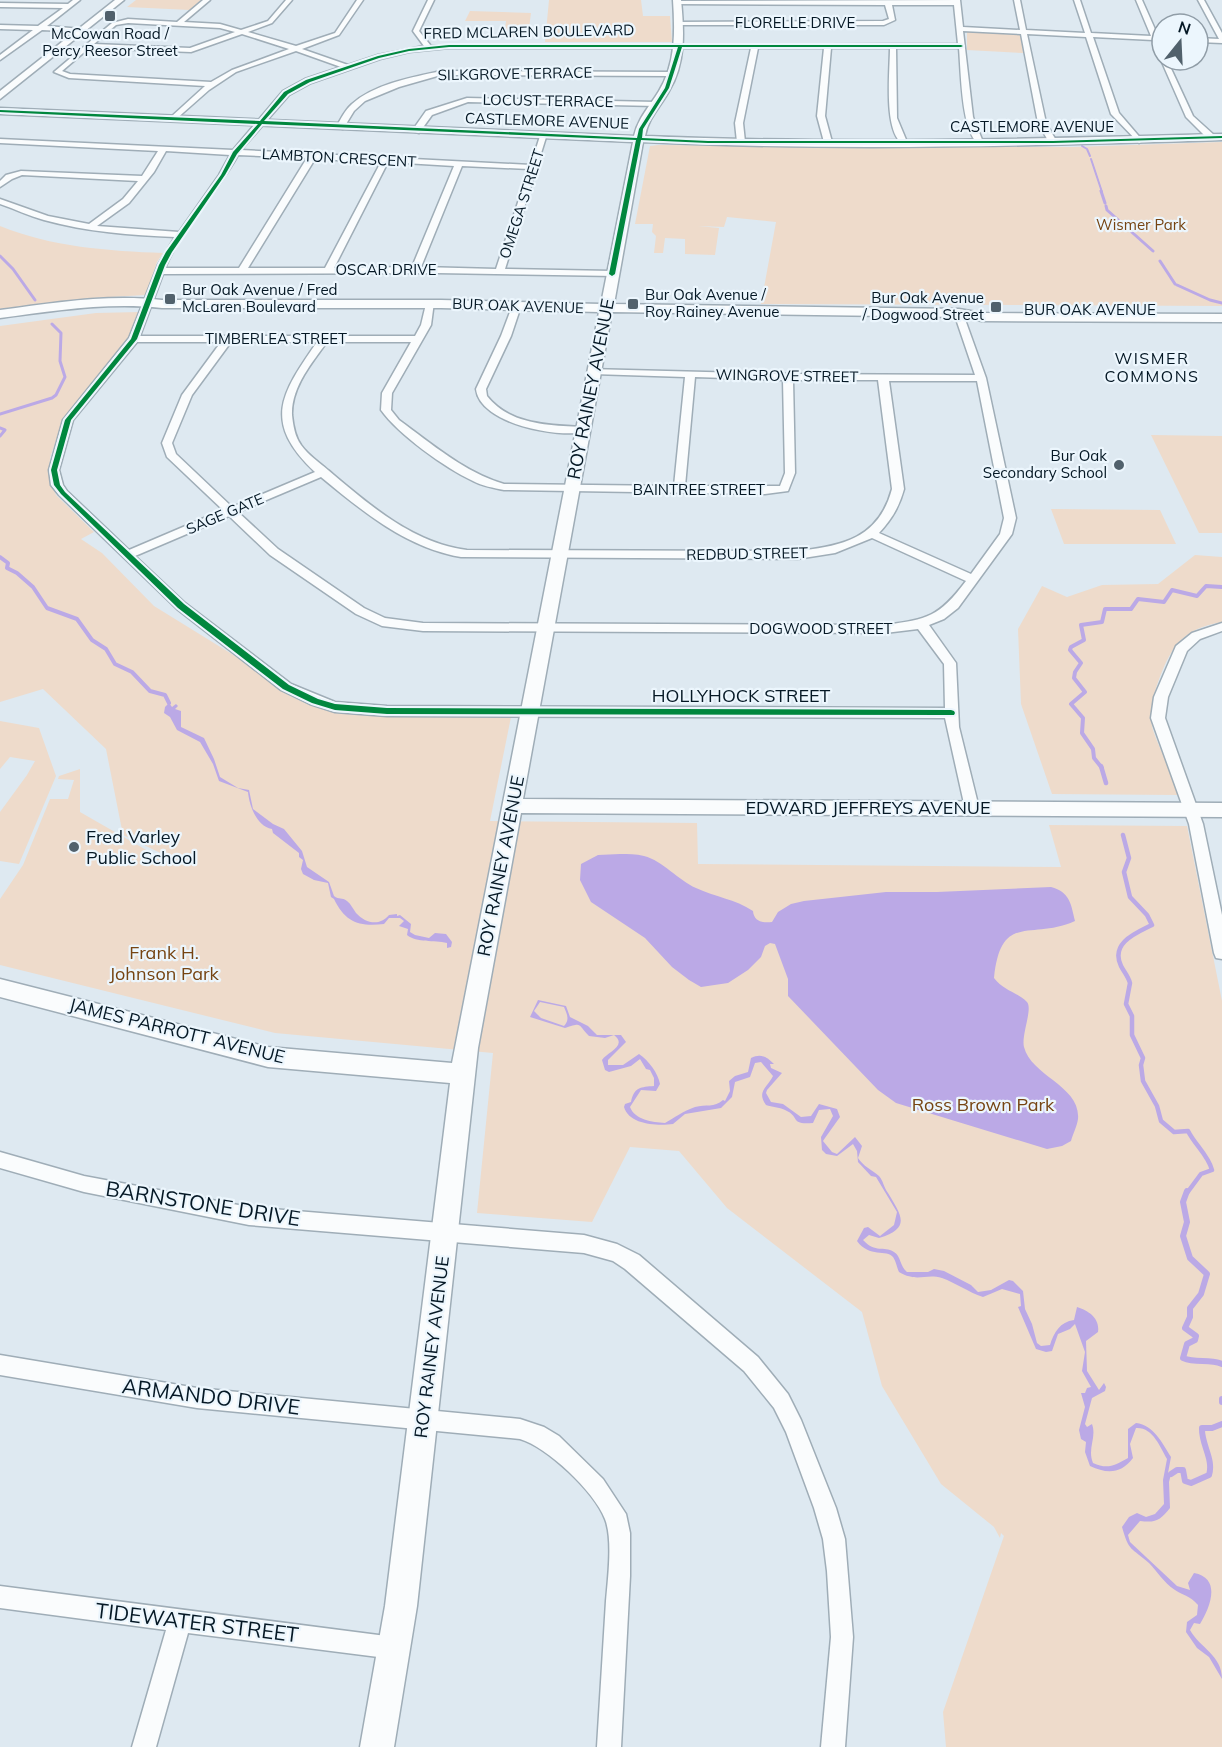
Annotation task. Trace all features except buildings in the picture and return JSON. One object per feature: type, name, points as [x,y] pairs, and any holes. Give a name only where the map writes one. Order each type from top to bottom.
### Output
[{"type":"street","points":[[0,58],[77,0]]},
{"type":"street","points":[[0,96],[120,0]]},
{"type":"street","points":[[179,23],[207,0]]},
{"type":"street","points":[[88,45],[187,50],[272,20],[289,0]]},
{"type":"street","points":[[175,118],[211,84],[249,64],[337,34],[360,0]]},
{"type":"street","points":[[428,47],[416,31],[431,0]]},
{"type":"street","points":[[1017,0],[1042,123],[1053,142]]},
{"type":"street","points":[[1077,0],[1115,114],[1140,141]]},
{"type":"street","points":[[1139,0],[1150,21]]},
{"type":"street","points":[[1201,0],[1222,40]]},
{"type":"street","points":[[677,2],[957,2],[969,117],[979,142]]},
{"type":"street","name":"ROY RAINEY AVENUE","points":[[377,1747],[394,1648],[424,1419],[463,1074],[472,1015],[531,711],[593,371],[642,124],[667,88],[680,46],[677,2]]},
{"type":"street","name":"FLORELLE DRIVE","points":[[679,23],[884,23],[892,21],[888,3]]},
{"type":"street","points":[[0,5],[69,6]]},
{"type":"street","points":[[211,84],[69,76],[57,72],[118,22],[128,21],[216,26],[296,48],[347,67]]},
{"type":"street","points":[[1,28],[82,31]]},
{"type":"street","points":[[959,29],[1150,38]]},
{"type":"street","points":[[741,142],[739,123],[755,46]]},
{"type":"street","points":[[828,46],[821,116],[828,142]]},
{"type":"street","points":[[893,46],[894,118],[903,142]]},
{"type":"street","name":"FRED MCLAREN BOULEVARD","points":[[127,555],[57,485],[54,471],[68,420],[134,339],[165,257],[224,175],[235,153],[289,91],[347,67],[393,53],[428,47],[961,46]]},
{"type":"street","points":[[1169,72],[1190,117],[1216,137]]},
{"type":"street","name":"SILKGROVE TERRACE","points":[[340,127],[352,108],[362,100],[441,73],[672,74]]},
{"type":"street","name":"LOCUST TERRACE","points":[[416,131],[429,113],[467,100],[523,99],[656,104]]},
{"type":"street","name":"CASTLEMORE AVENUE","points":[[0,106],[50,112]]},
{"type":"street","name":"CASTLEMORE AVENUE","points":[[0,111],[639,140],[1053,142],[1216,137]]},
{"type":"street","name":"OMEGA STREET","points":[[499,272],[544,136]]},
{"type":"street","name":"LAMBTON CRESCENT","points":[[0,141],[534,167]]},
{"type":"street","points":[[90,227],[122,205],[144,179],[163,149]]},
{"type":"street","points":[[242,270],[312,157]]},
{"type":"street","points":[[328,270],[385,161]]},
{"type":"street","points":[[415,270],[459,165]]},
{"type":"street","points":[[0,185],[9,177],[21,173],[144,179]]},
{"type":"street","points":[[0,201],[46,218],[90,227],[121,232],[181,235]]},
{"type":"street","name":"OSCAR DRIVE","points":[[160,271],[415,270],[612,274]]},
{"type":"street","name":"BUR OAK AVENUE","points":[[0,314],[93,302],[149,303]]},
{"type":"street","name":"BUR OAK AVENUE","points":[[0,321],[149,303],[431,304],[768,313],[959,313],[990,310],[1222,311]]},
{"type":"street","name":"BAINTREE STREET","points":[[431,304],[426,325],[387,393],[386,410],[394,422],[459,469],[479,480],[514,488],[784,489],[790,472],[788,377]]},
{"type":"street","points":[[516,306],[506,336],[481,389],[482,396],[489,404],[525,426],[582,430]]},
{"type":"street","name":"BUR OAK AVENUE","points":[[959,313],[982,316],[1222,318]]},
{"type":"street","name":"DOGWOOD STREET","points":[[228,339],[187,395],[166,443],[174,460],[280,557],[360,611],[382,622],[407,627],[885,629],[921,624],[947,611],[1003,539],[1010,518],[981,378],[959,313]]},
{"type":"street","name":"TIMBERLEA STREET","points":[[134,339],[418,339]]},
{"type":"street","name":"REDBUD STREET","points":[[324,339],[292,388],[287,408],[288,427],[297,447],[365,506],[409,534],[438,549],[467,554],[797,555],[843,548],[873,534],[890,515],[896,504],[898,489],[883,377]]},
{"type":"street","name":"WINGROVE STREET","points":[[593,371],[788,377],[981,378]]},
{"type":"street","points":[[679,489],[690,375]]},
{"type":"street","name":"SAGE GATE","points":[[127,555],[324,472]]},
{"type":"street","points":[[873,534],[972,579]]},
{"type":"street","name":"HOLLYHOCK STREET","points":[[127,555],[196,618],[286,687],[334,707],[370,710],[951,713]]},
{"type":"street","points":[[921,624],[950,663],[951,713],[972,808]]},
{"type":"street","points":[[1222,627],[1196,636],[1181,649],[1161,697],[1158,718],[1191,810],[1219,926],[1222,953]]},
{"type":"street","name":"EDWARD JEFFREYS AVENUE","points":[[513,806],[1222,810]]},
{"type":"street","name":"JAMES PARROTT AVENUE","points":[[0,988],[268,1056],[463,1074]]},
{"type":"street","name":"BARNSTONE DRIVE","points":[[0,1160],[84,1184],[223,1212],[584,1244],[617,1253],[632,1262],[663,1286],[751,1364],[765,1379],[794,1427],[817,1483],[834,1539],[841,1599],[842,1637],[833,1747]]},
{"type":"street","name":"ARMANDO DRIVE","points":[[0,1365],[197,1398],[520,1429],[537,1434],[552,1443],[596,1486],[615,1514],[619,1533],[619,1576],[609,1747]]},
{"type":"street","name":"TIDEWATER STREET","points":[[0,1597],[394,1648]]},
{"type":"street","points":[[144,1747],[180,1622]]},
{"type":"green space","points":[[136,0],[203,0],[190,10],[127,7]]},
{"type":"green space","points":[[549,0],[641,0],[643,16],[670,16],[672,42],[545,42]]},
{"type":"green space","points":[[470,11],[531,13],[528,36],[504,37],[506,21],[465,21]]},
{"type":"green space","points":[[967,31],[1018,33],[1021,36],[1023,53],[967,50]]},
{"type":"green space","name":"Wismer Park","points":[[1222,142],[1222,306],[761,304],[776,222],[727,217],[724,227],[698,226],[719,228],[715,255],[685,254],[685,239],[665,238],[663,253],[654,253],[656,236],[652,232],[653,224],[635,224],[650,146],[1073,147]]},
{"type":"green space","points":[[0,226],[39,239],[80,247],[163,253],[157,262],[146,295],[93,298],[0,309]]},
{"type":"green space","name":"Ross Brown Park","points":[[140,312],[125,346],[64,417],[50,458],[49,478],[56,495],[94,532],[81,539],[102,553],[154,606],[235,656],[290,696],[312,706],[349,714],[511,717],[490,821],[697,823],[698,864],[1061,867],[1049,825],[1187,826],[1222,1001],[1222,1747],[946,1747],[943,1712],[1004,1536],[1001,1533],[1000,1538],[994,1527],[941,1484],[882,1386],[862,1312],[727,1208],[679,1151],[630,1147],[592,1222],[477,1213],[493,1053],[275,1033],[0,965],[0,899],[23,865],[50,799],[68,799],[74,780],[58,779],[59,776],[80,769],[80,812],[169,863],[173,859],[123,835],[106,749],[43,689],[0,702],[0,326],[96,313]]},
{"type":"green space","points":[[1151,435],[1222,436],[1222,533],[1199,533]]},
{"type":"green space","points":[[1051,509],[1160,510],[1176,544],[1064,544]]},
{"type":"green space","points":[[1195,555],[1222,557],[1222,622],[1196,630],[1179,642],[1172,651],[1157,685],[1151,713],[1153,730],[1178,795],[1052,794],[1021,704],[1018,629],[1042,586],[1067,597],[1102,585],[1158,584]]},
{"type":"green space","points":[[0,721],[39,728],[56,776],[19,864],[0,861],[0,812],[35,761],[10,757],[0,769]]},
{"type":"shaded area","points":[[169,703],[172,707],[176,704],[178,706],[175,709],[181,711],[181,727],[204,738],[220,777],[238,788],[249,790],[253,809],[284,829],[302,851],[307,867],[329,882],[334,896],[347,901],[364,920],[377,922],[389,915],[397,914],[411,924],[410,932],[429,938],[435,933],[446,934],[452,942],[451,947],[447,948],[447,943],[411,938],[407,935],[408,929],[399,926],[404,921],[400,918],[389,918],[384,924],[367,925],[348,918],[331,897],[328,883],[314,880],[303,874],[301,869],[303,860],[299,857],[299,853],[258,819],[252,808],[248,792],[219,781],[213,764],[200,742],[177,730],[170,717],[164,713]]},
{"type":"shaded area","points":[[620,854],[651,858],[689,885],[746,907],[753,911],[757,920],[765,922],[772,922],[778,912],[791,904],[886,892],[1051,887],[1062,892],[1071,904],[1075,921],[1011,936],[1003,944],[994,978],[1027,1002],[1029,1010],[1024,1047],[1028,1057],[1064,1089],[1077,1108],[1078,1119],[1071,1141],[1062,1146],[1047,1149],[896,1103],[878,1090],[788,996],[788,979],[775,944],[770,943],[765,946],[761,957],[748,970],[728,983],[701,987],[689,980],[672,967],[645,938],[591,902],[580,880],[581,864],[598,855]]},
{"type":"shaded area","points":[[538,1000],[566,1006],[570,1017],[588,1026],[597,1035],[614,1035],[605,1038],[589,1036],[579,1025],[565,1028],[530,1017]],"holes":[[[540,1002],[564,1007],[567,1015],[564,1026],[541,1018],[534,1011]]]},
{"type":"shaded area","points":[[614,1035],[621,1035],[626,1042],[608,1060],[608,1065],[623,1065],[639,1054],[650,1064],[657,1076],[660,1084],[656,1091],[641,1090],[630,1107],[640,1118],[655,1122],[665,1123],[695,1107],[725,1101],[730,1091],[729,1081],[735,1076],[748,1072],[751,1058],[761,1056],[766,1058],[774,1064],[770,1064],[771,1068],[782,1073],[767,1090],[766,1093],[771,1102],[783,1104],[801,1117],[811,1116],[819,1104],[837,1109],[840,1117],[823,1141],[832,1152],[837,1154],[855,1137],[862,1146],[858,1158],[882,1180],[900,1214],[900,1225],[896,1230],[879,1238],[869,1235],[863,1240],[868,1244],[894,1252],[907,1272],[928,1272],[934,1269],[944,1271],[971,1285],[978,1292],[991,1290],[1009,1280],[1013,1281],[1023,1291],[1025,1309],[1037,1343],[1041,1346],[1050,1345],[1058,1328],[1074,1320],[1077,1307],[1093,1316],[1098,1332],[1086,1341],[1087,1371],[1099,1390],[1104,1383],[1106,1387],[1105,1391],[1092,1398],[1085,1424],[1087,1427],[1092,1424],[1093,1429],[1091,1458],[1093,1463],[1107,1466],[1115,1465],[1128,1458],[1128,1429],[1136,1423],[1153,1431],[1171,1457],[1168,1473],[1171,1474],[1170,1508],[1158,1520],[1140,1521],[1128,1535],[1130,1542],[1177,1586],[1190,1590],[1188,1583],[1194,1573],[1203,1576],[1208,1581],[1211,1587],[1210,1602],[1200,1624],[1194,1623],[1190,1630],[1215,1658],[1222,1679],[1209,1657],[1197,1648],[1186,1632],[1187,1622],[1197,1615],[1198,1605],[1171,1587],[1149,1563],[1131,1548],[1122,1527],[1129,1517],[1137,1513],[1146,1517],[1155,1514],[1164,1504],[1163,1480],[1167,1459],[1159,1444],[1147,1431],[1136,1428],[1130,1444],[1133,1458],[1124,1467],[1108,1471],[1090,1466],[1085,1452],[1086,1442],[1081,1439],[1079,1430],[1085,1407],[1081,1393],[1085,1393],[1087,1388],[1091,1387],[1082,1371],[1085,1352],[1075,1324],[1058,1334],[1052,1351],[1036,1349],[1018,1307],[1021,1306],[1020,1294],[1002,1289],[983,1297],[942,1278],[911,1277],[899,1272],[890,1255],[867,1250],[862,1246],[857,1241],[864,1228],[868,1227],[880,1236],[894,1225],[897,1212],[876,1177],[871,1176],[858,1162],[857,1151],[853,1144],[837,1156],[826,1154],[822,1150],[821,1137],[833,1116],[830,1109],[819,1110],[813,1123],[801,1123],[785,1110],[766,1105],[762,1096],[773,1076],[761,1062],[755,1063],[750,1077],[735,1082],[732,1097],[721,1108],[685,1114],[673,1124],[645,1123],[632,1118],[624,1107],[625,1104],[631,1102],[634,1093],[639,1089],[654,1086],[654,1078],[640,1059],[631,1066],[609,1072],[605,1070],[602,1060],[618,1046],[618,1039]]},
{"type":"waterway","points":[[1082,146],[1087,149],[1090,156]]},
{"type":"waterway","points":[[1091,159],[1102,192]]},
{"type":"waterway","points":[[1101,191],[1105,203]]},
{"type":"waterway","points":[[1106,206],[1107,210],[1153,251]]},
{"type":"waterway","points":[[0,256],[13,269],[35,300]]},
{"type":"waterway","points":[[1160,261],[1175,284]]},
{"type":"waterway","points":[[1177,285],[1222,303]]},
{"type":"waterway","points":[[0,414],[56,395],[65,377],[60,361],[61,333],[52,324]]},
{"type":"waterway","points":[[0,428],[5,430],[0,436]]},
{"type":"waterway","points":[[0,557],[8,563],[7,568],[17,573],[33,587],[47,608],[77,619],[92,640],[106,649],[115,664],[132,672],[150,691],[165,695],[169,703]]},
{"type":"waterway","points":[[1101,767],[1094,758],[1093,749],[1082,733],[1083,718],[1071,704],[1085,692],[1074,678],[1081,663],[1070,650],[1071,647],[1084,640],[1081,625],[1102,622],[1105,609],[1131,609],[1138,599],[1164,602],[1172,590],[1197,596],[1206,586],[1222,587]]},
{"type":"waterway","points":[[1101,767],[1106,783]]},
{"type":"waterway","points":[[1123,835],[1129,858],[1124,872],[1130,897],[1147,915],[1152,925],[1126,940],[1119,951],[1121,966],[1130,983],[1126,1004],[1132,1016],[1132,1035],[1143,1058],[1141,1065],[1143,1081],[1157,1106],[1161,1121],[1174,1132],[1188,1131],[1208,1160],[1212,1170],[1201,1174],[1187,1193]]},
{"type":"waterway","points":[[1187,1191],[1183,1202],[1187,1222],[1183,1236],[1190,1258],[1207,1274],[1201,1294],[1190,1308],[1190,1317],[1185,1328],[1196,1336],[1195,1340],[1187,1344],[1183,1358],[1222,1364]]},
{"type":"waterway","points":[[1171,1474],[1177,1470],[1183,1470],[1185,1481],[1191,1483],[1209,1475],[1210,1463],[1202,1428],[1212,1428],[1222,1424]]},
{"type":"cycle path","points":[[951,713],[387,711],[335,707],[315,701],[286,687],[181,606],[63,493],[57,485],[54,470],[68,420],[134,339],[169,252],[223,175],[235,153],[286,93],[308,81],[378,57],[409,50],[449,46],[961,46]]},
{"type":"cycle path","points":[[612,274],[641,129],[667,88],[680,46]]},
{"type":"cycle path","points":[[0,111],[708,142],[1053,142],[1222,137]]},
{"type":"place","name":"McCowan Road / Percy Reesor Street","points":[[110,16]]},
{"type":"place","name":"Bur Oak Avenue / Fred McLaren Boulevard","points":[[170,299]]},
{"type":"place","name":"Bur Oak Avenue / Roy Rainey Avenue","points":[[633,304]]},
{"type":"place","name":"Bur Oak Avenue / Dogwood Street","points":[[996,307]]},
{"type":"place","name":"Bur Oak Secondary School","points":[[1119,465]]},
{"type":"place","name":"Fred Varley Public School","points":[[74,847]]},
{"type":"district","name":"WISMER COMMONS","points":[[1152,367]]},
{"type":"park label","name":"Frank H. Johnson Park","points":[[164,963]]}]
